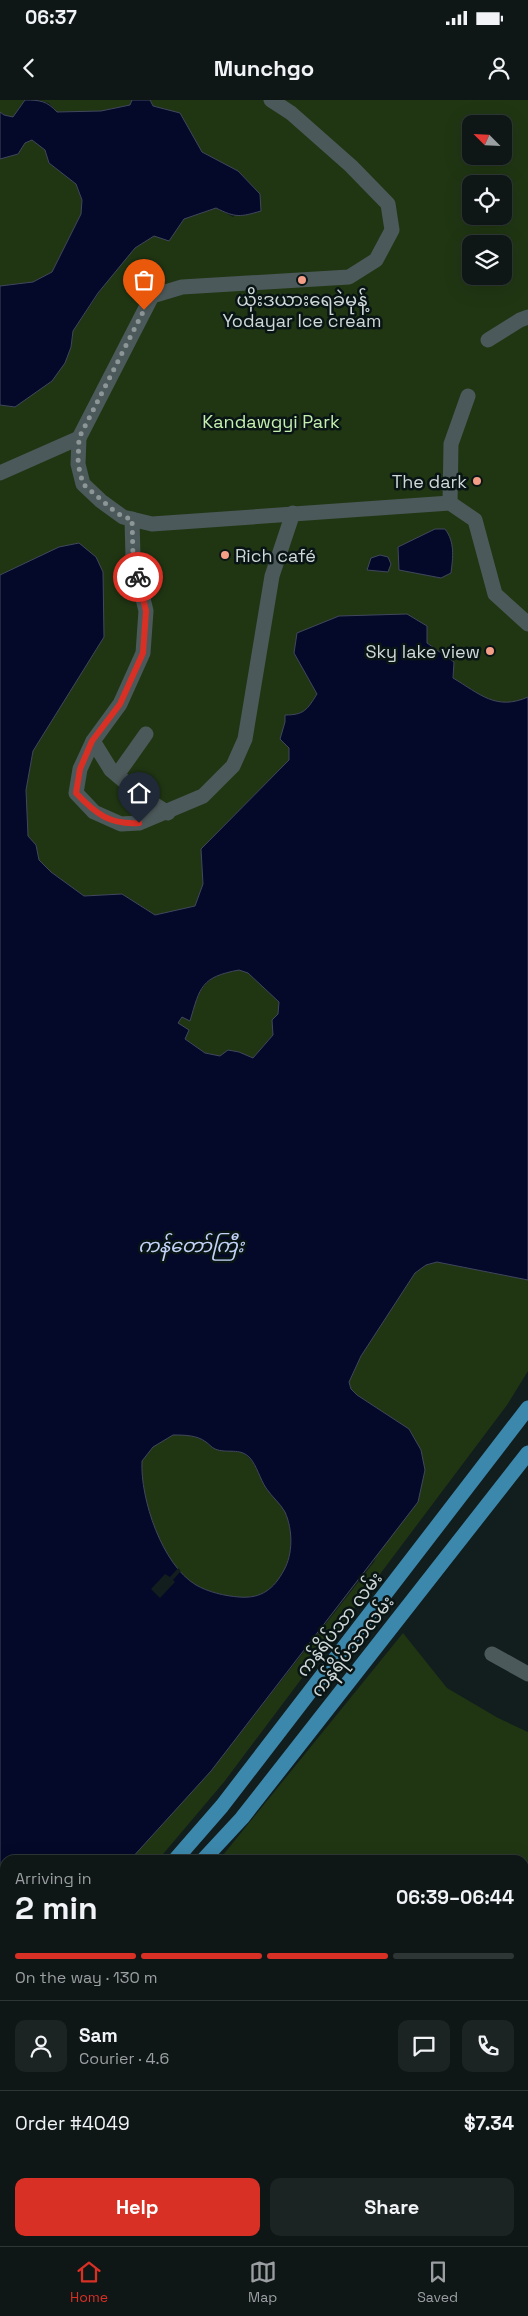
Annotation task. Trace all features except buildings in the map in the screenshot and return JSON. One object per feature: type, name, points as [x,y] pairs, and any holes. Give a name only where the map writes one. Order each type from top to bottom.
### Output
[{"type":"main road","name":"ကန်ရိပ်သာ လမ်း","points":[[179,1855],[222,1806],[526,1415]]},
{"type":"main road","name":"ကန်ရိပ်သာလမ်း","points":[[208,1855],[242,1818],[528,1453]]},
{"type":"street","points":[[270,100],[291,113],[343,159],[388,204],[392,230],[376,260],[349,277],[182,287],[152,296],[79,438],[78,464],[83,484],[123,517],[152,524],[450,503],[475,520],[495,594],[528,624]]},
{"type":"street","points":[[488,340],[528,317]]},
{"type":"street","points":[[450,503],[450,444],[468,396]]},
{"type":"street","points":[[0,473],[79,438]]},
{"type":"street","points":[[132,519],[133,556],[146,611],[143,653],[120,704],[92,741],[80,769],[76,793],[94,812],[121,824],[139,823],[168,813],[203,796],[233,766],[245,738],[272,576],[293,513]]},
{"type":"street","points":[[117,775],[146,734]]},
{"type":"street","points":[[92,741],[111,770],[143,797],[168,813]]},
{"type":"street","points":[[492,1654],[528,1674]]},
{"type":"green space","points":[[0,100],[25,100],[13,117],[0,112]]},
{"type":"green space","points":[[39,100],[132,100],[130,105],[101,111],[57,112],[49,103]]},
{"type":"green space","name":"Kandawgyi Park","points":[[150,100],[528,100],[528,697],[507,702],[489,699],[480,695],[453,678],[454,662],[427,643],[294,653],[317,694],[308,709],[285,722],[280,739],[289,748],[289,760],[201,849],[203,884],[195,907],[155,915],[122,894],[84,896],[51,872],[39,860],[36,845],[28,837],[26,790],[33,751],[104,637],[0,575],[0,405],[16,407],[71,347],[73,331],[114,271],[135,248],[154,236],[169,241],[184,219],[216,208],[233,217],[260,194],[238,171],[202,152],[180,113],[153,106]]},
{"type":"green space","points":[[32,140],[45,149],[49,163],[76,184],[82,200],[81,214],[52,272],[33,282],[0,286],[0,159],[18,154],[25,143]]},
{"type":"green space","points":[[239,970],[248,973],[279,1002],[278,1014],[272,1020],[273,1035],[253,1058],[239,1052],[220,1056],[205,1053],[185,1039],[178,1023],[182,1017],[190,1020],[197,999],[210,980]]},
{"type":"green space","points":[[437,1262],[528,1280],[528,1371],[507,1405],[224,1782],[162,1855],[135,1855],[211,1771],[374,1562],[421,1450],[409,1429],[357,1395],[351,1389],[349,1382],[361,1356],[415,1273],[426,1265]]},
{"type":"green space","points":[[173,1435],[194,1437],[207,1443],[212,1448],[246,1455],[255,1466],[266,1488],[285,1512],[291,1534],[289,1557],[284,1571],[276,1583],[266,1592],[247,1597],[228,1596],[196,1585],[184,1575],[163,1547],[149,1511],[142,1476],[142,1461],[153,1447]]},
{"type":"green space","points":[[403,1633],[447,1688],[498,1718],[528,1732],[528,1855],[223,1855]]},
{"type":"water","points":[[25,100],[43,102],[50,105],[57,112],[101,111],[130,105],[132,100],[150,100],[153,106],[180,113],[202,152],[238,171],[260,194],[261,211],[238,215],[229,214],[216,208],[184,219],[169,241],[154,236],[135,248],[98,293],[73,331],[71,347],[65,363],[52,381],[15,407],[0,405],[0,286],[33,282],[52,272],[81,214],[82,200],[76,184],[49,163],[45,150],[32,140],[25,143],[18,154],[0,159],[0,112],[13,117]]},
{"type":"water","points":[[435,529],[445,529],[452,544],[451,573],[441,578],[399,570],[398,547]]},
{"type":"water","name":"ကန်တော်ကြီး","points":[[79,543],[96,557],[103,572],[104,637],[33,751],[26,790],[28,836],[36,845],[39,860],[51,872],[84,896],[122,894],[155,915],[195,906],[203,884],[201,849],[289,760],[289,748],[280,739],[285,715],[301,713],[317,694],[294,653],[297,633],[339,616],[407,614],[427,626],[427,643],[454,662],[453,678],[489,699],[507,702],[528,697],[528,1280],[437,1262],[426,1265],[415,1273],[361,1356],[349,1382],[351,1389],[357,1395],[409,1429],[421,1450],[425,1470],[418,1502],[211,1771],[135,1855],[0,1855],[0,575],[59,547]],"holes":[[[239,970],[248,973],[279,1002],[278,1014],[272,1020],[273,1035],[253,1058],[228,1050],[220,1056],[205,1053],[185,1039],[189,1030],[178,1023],[182,1017],[190,1021],[204,985],[209,980],[226,973]],[[173,1435],[186,1435],[202,1440],[215,1449],[242,1453],[250,1458],[266,1488],[285,1512],[291,1534],[287,1564],[276,1583],[260,1594],[247,1597],[228,1596],[196,1585],[184,1575],[163,1547],[149,1511],[142,1476],[142,1461],[153,1447]]]},
{"type":"water","points":[[380,555],[388,557],[391,564],[388,572],[367,570],[371,558]]},
{"type":"pier","points":[[178,1568],[181,1571],[173,1580],[175,1582],[160,1598],[151,1589],[165,1574],[170,1577]]},
{"type":"way so far","points":[[138,577],[133,556],[132,519],[123,517],[101,501],[83,484],[78,464],[79,438],[144,310]]},
{"type":"place","name":"ယိုးဒယားရေခဲမုန့် Yodayar Ice cream","points":[[302,280]]},
{"type":"place","name":"The dark","points":[[477,481]]},
{"type":"place","name":"Rich café","points":[[225,555]]},
{"type":"place","name":"Sky lake view","points":[[490,651]]},
{"type":"route","points":[[138,577],[146,611],[143,653],[120,704],[92,741],[80,769],[76,793],[94,812],[121,824],[139,823]]}]
